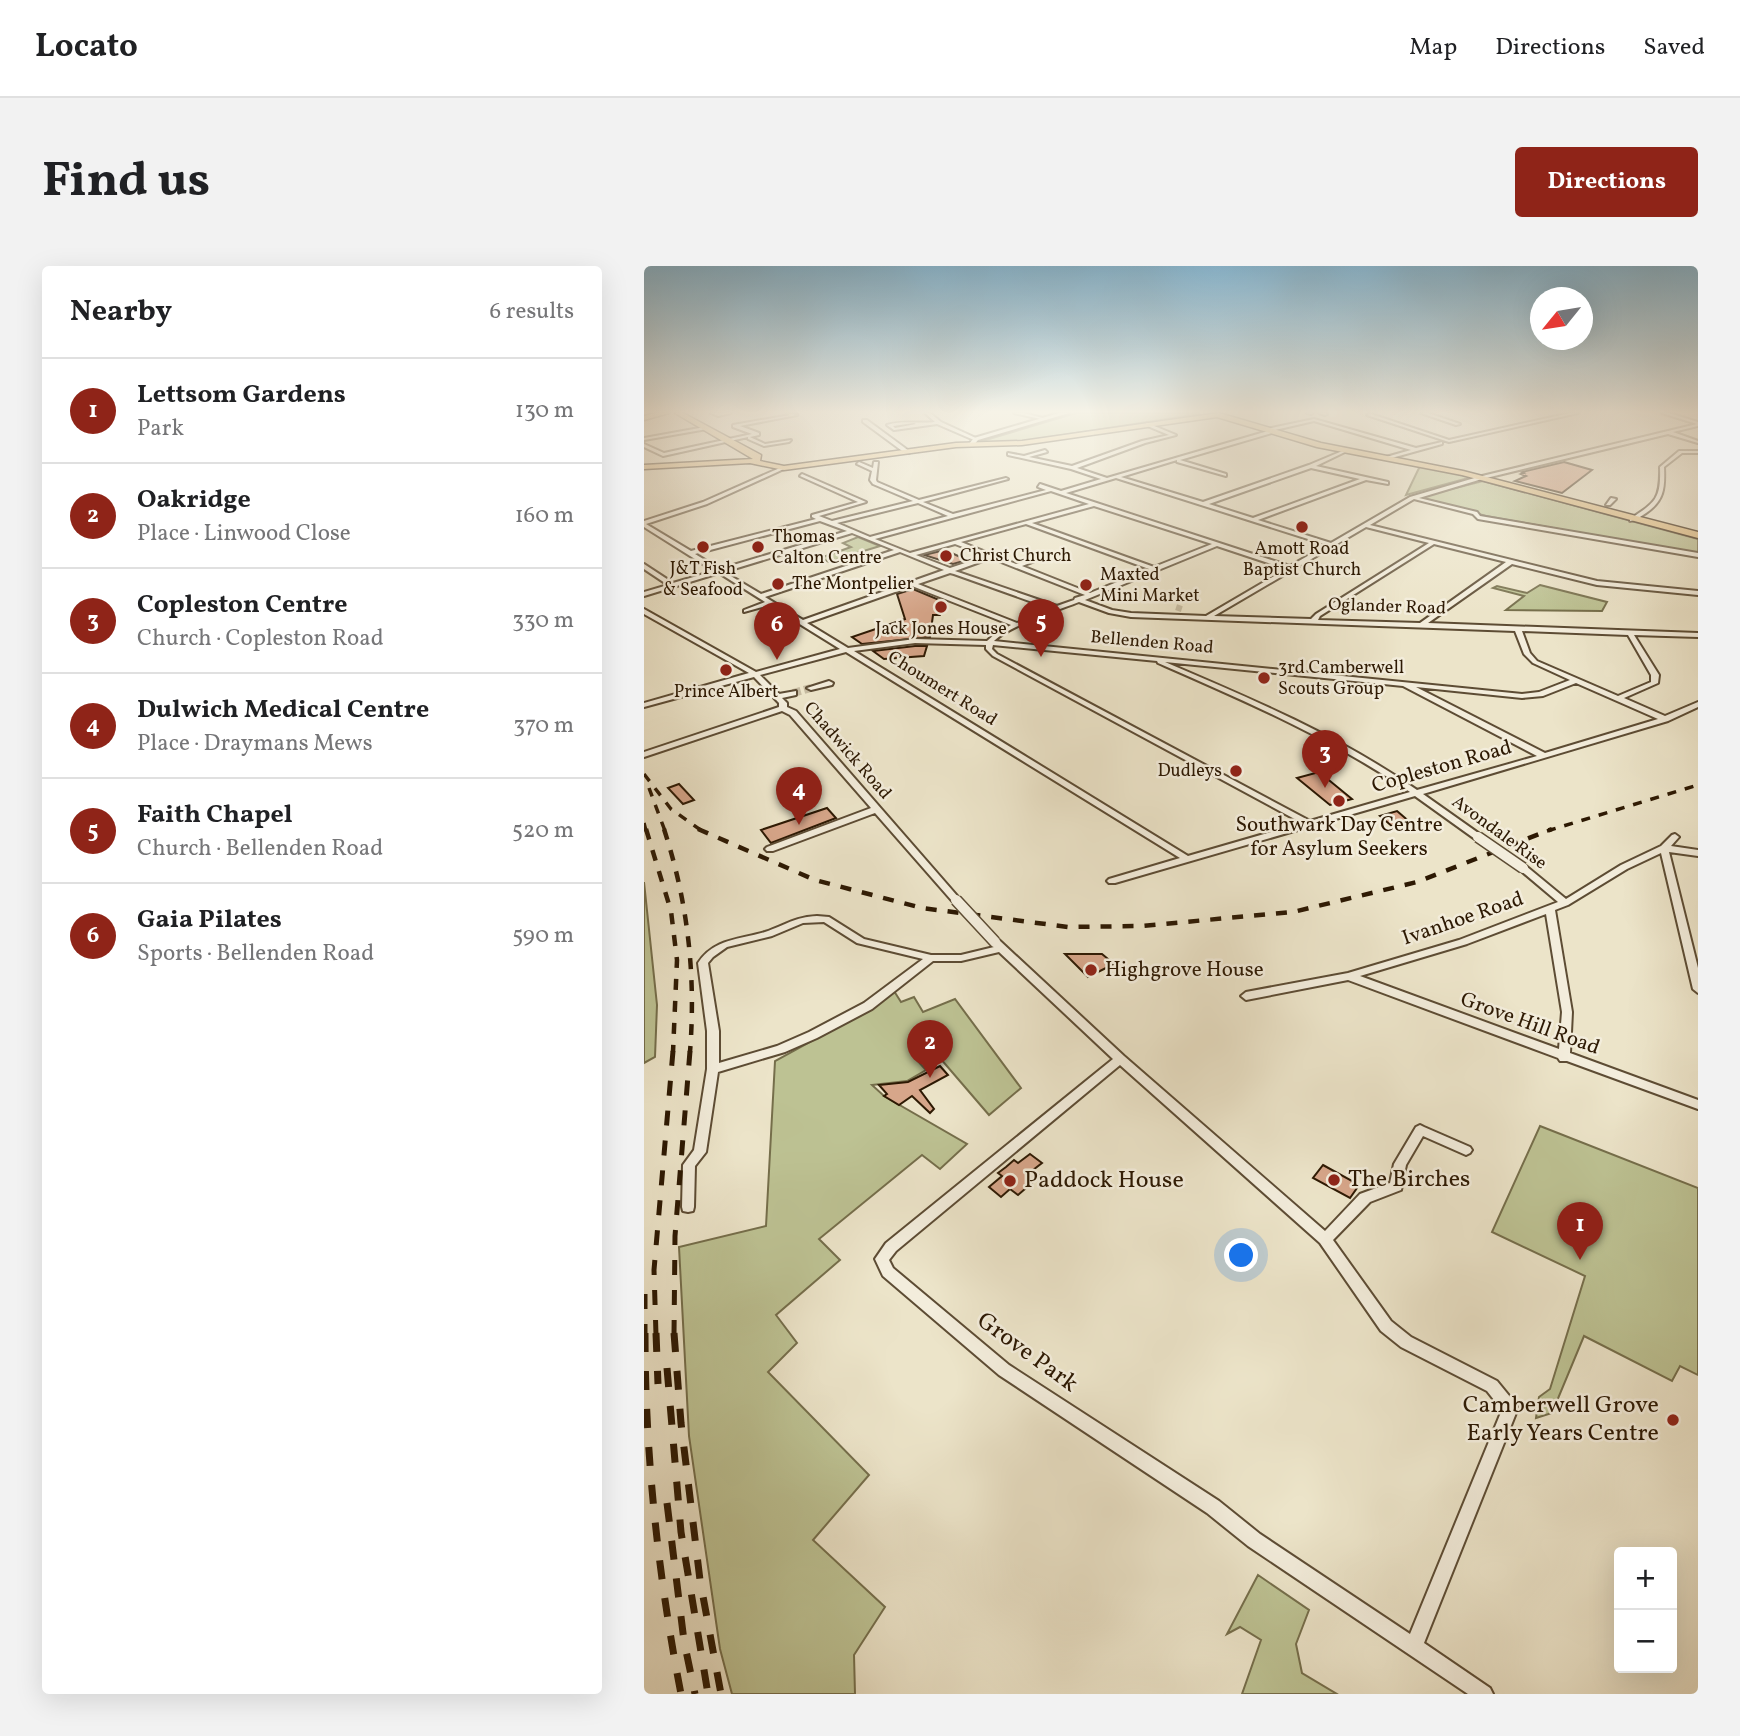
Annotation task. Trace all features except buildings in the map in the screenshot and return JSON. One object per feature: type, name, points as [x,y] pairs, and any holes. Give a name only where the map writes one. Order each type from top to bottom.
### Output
[{"type":"main road","points":[[1487,480],[1606,506],[1632,520],[1698,535]]},
{"type":"street","points":[[644,524],[705,503],[754,480]]},
{"type":"street","points":[[812,480],[863,502],[814,516],[1056,608]]},
{"type":"street","points":[[875,480],[875,483],[953,516]]},
{"type":"street","points":[[832,523],[1003,480]]},
{"type":"street","points":[[1060,493],[1107,480]]},
{"type":"street","points":[[1125,480],[1330,544]]},
{"type":"street","points":[[1203,504],[1272,480]]},
{"type":"street","points":[[1252,520],[1362,480]]},
{"type":"street","points":[[1367,480],[1386,484]]},
{"type":"street","points":[[1209,616],[1363,524],[1412,498],[1474,480]]},
{"type":"street","points":[[1632,520],[1660,502],[1664,492],[1663,480]]},
{"type":"street","points":[[1040,486],[1290,568]]},
{"type":"street","points":[[871,538],[1051,490]]},
{"type":"street","points":[[1412,498],[1475,513],[1478,517],[1698,555]]},
{"type":"street","points":[[912,554],[1094,504]]},
{"type":"street","points":[[691,553],[820,519]]},
{"type":"street","points":[[1027,523],[1153,569]]},
{"type":"street","name":"Choumert Road","points":[[644,524],[1187,859]]},
{"type":"street","points":[[1363,524],[1603,584],[1698,593]]},
{"type":"street","points":[[644,594],[853,531]]},
{"type":"street","points":[[706,542],[713,547]]},
{"type":"street","points":[[956,542],[1089,594]]},
{"type":"street","points":[[1314,620],[1434,542]]},
{"type":"street","points":[[1217,544],[1017,625],[998,634],[989,643],[989,649],[1308,823]]},
{"type":"street","points":[[761,596],[901,550]]},
{"type":"street","points":[[1016,566],[1049,554]]},
{"type":"street","points":[[803,622],[991,556]]},
{"type":"street","points":[[1423,624],[1512,561]]},
{"type":"street","points":[[644,566],[672,585]]},
{"type":"street","points":[[644,577],[655,574]]},
{"type":"street","points":[[913,584],[1017,625]]},
{"type":"street","name":"Oglander Road","points":[[1077,599],[1120,614],[1179,607],[1209,616],[1698,635]]},
{"type":"street","points":[[746,611],[771,602]]},
{"type":"street","name":"Chadwick Road","points":[[644,611],[755,674],[778,697],[784,705],[783,708],[793,713],[998,945]]},
{"type":"street","points":[[1518,629],[1527,654],[1535,662],[1665,719]]},
{"type":"street","points":[[1619,698],[1654,683],[1655,675],[1630,633]]},
{"type":"street","name":"Bellenden Road","points":[[646,703],[847,649],[915,641],[989,643],[1521,696],[1540,694],[1577,680]]},
{"type":"street","name":"Avondale Rise","points":[[1150,658],[1258,704],[1340,745],[1417,793],[1523,869],[1565,903]]},
{"type":"street","points":[[1401,682],[1544,756]]},
{"type":"street","points":[[811,688],[829,683]]},
{"type":"street","points":[[778,697],[793,693]]},
{"type":"street","name":"Copleston Road","points":[[1112,881],[1544,756],[1665,719],[1698,704]]},
{"type":"street","points":[[644,755],[783,708]]},
{"type":"street","points":[[771,849],[876,810]]},
{"type":"street","name":"Ivanhoe Road","points":[[1246,996],[1349,976],[1462,942],[1550,910],[1624,867],[1664,848],[1675,837]]},
{"type":"street","points":[[1698,853],[1664,848],[1693,952],[1698,989]]},
{"type":"street","points":[[1550,910],[1567,1012],[1564,1058]]},
{"type":"street","points":[[688,1207],[689,1165],[700,1152],[713,1069],[713,1031],[704,963],[709,955],[724,945],[768,934],[801,920],[826,919],[861,941],[931,958],[961,958],[998,945],[1120,1059],[1325,1239],[1386,1326],[1406,1342],[1492,1387],[1510,1408],[1413,1647]]},
{"type":"street","points":[[713,1069],[781,1049],[813,1035],[868,1006],[931,958]]},
{"type":"street","name":"Grove Hill Road","points":[[1349,976],[1564,1058],[1698,1105]]},
{"type":"street","name":"Grove Park","points":[[1120,1059],[891,1247],[882,1259],[888,1272],[1004,1370],[1213,1507],[1254,1540],[1483,1694]]},
{"type":"street","points":[[1325,1239],[1365,1198],[1396,1186],[1400,1164],[1420,1130],[1466,1150]]},
{"type":"green space","points":[[1413,480],[1462,480],[1406,495]]},
{"type":"green space","points":[[1483,481],[1698,539],[1698,554],[1486,516],[1420,497]]},
{"type":"green space","points":[[858,537],[880,546],[857,553],[867,559],[853,563],[843,558],[829,562],[820,558],[851,547],[843,543]]},
{"type":"green space","points":[[1540,585],[1607,602],[1602,611],[1506,610],[1524,596],[1493,588],[1497,586],[1527,593]]},
{"type":"green space","points":[[644,882],[657,1005],[655,1057],[644,1063]]},
{"type":"green space","points":[[894,991],[901,1002],[914,997],[923,1012],[955,999],[1021,1088],[989,1115],[934,1051],[916,1059],[926,1070],[907,1081],[872,1085],[884,1096],[967,1144],[940,1169],[922,1155],[819,1239],[840,1260],[776,1315],[797,1343],[768,1372],[869,1475],[813,1540],[885,1607],[854,1655],[855,1694],[732,1694],[720,1649],[689,1436],[679,1247],[766,1226],[775,1061],[870,1009]]},
{"type":"green space","points":[[1540,1126],[1698,1188],[1698,1375],[1680,1366],[1672,1381],[1584,1336],[1552,1413],[1536,1418],[1539,1397],[1550,1389],[1585,1276],[1492,1232]]},
{"type":"green space","points":[[1258,1575],[1309,1610],[1296,1644],[1302,1673],[1337,1694],[1242,1694],[1261,1640],[1240,1627],[1227,1634]]},
{"type":"tunnel","points":[[1178,611],[1180,605]]},
{"type":"tunnel","points":[[793,693],[811,688]]},
{"type":"railway","points":[[644,774],[671,809],[701,830]]},
{"type":"railway","points":[[1547,831],[1698,785]]},
{"type":"railway","points":[[649,788],[665,831]]},
{"type":"railway","points":[[644,823],[646,831]]},
{"type":"railway","points":[[646,829],[671,911],[677,960],[673,1052]]},
{"type":"railway","points":[[664,829],[679,884],[688,939],[692,995],[690,1052]]},
{"type":"railway","points":[[701,830],[815,880],[922,908],[1068,927],[1141,926],[1293,912],[1417,882],[1552,829]]},
{"type":"railway","points":[[656,1335],[654,1270],[673,1051]]},
{"type":"railway","points":[[674,1333],[675,1236],[690,1051]]},
{"type":"railway","points":[[645,1294],[645,1333]]},
{"type":"railway","points":[[645,1333],[647,1424],[654,1514],[681,1694]]},
{"type":"railway","points":[[656,1333],[658,1384]]},
{"type":"railway","points":[[674,1333],[681,1423],[700,1580],[721,1694]]},
{"type":"railway","points":[[667,1368],[681,1532],[708,1694]]},
{"type":"railway","points":[[667,1503],[684,1641],[695,1694]]},
{"type":"place","name":"Amott Road Baptist Church","points":[[1302,527]]},
{"type":"place","name":"J&T Fish & Seafood","points":[[703,547]]},
{"type":"place","name":"Thomas Calton Centre","points":[[758,547]]},
{"type":"place","name":"Christ Church","points":[[946,556]]},
{"type":"place","name":"The Montpelier","points":[[778,584]]},
{"type":"place","name":"Maxted Mini Market","points":[[1086,585]]},
{"type":"place","name":"Jack Jones House","points":[[941,607]]},
{"type":"place","name":"Faith Chapel","points":[[1041,657]]},
{"type":"place","name":"Gaia Pilates","points":[[777,660]]},
{"type":"place","name":"Prince Albert","points":[[726,670]]},
{"type":"place","name":"3rd Camberwell Scouts Group","points":[[1264,678]]},
{"type":"place","name":"Dudleys","points":[[1236,771]]},
{"type":"place","name":"Copleston Centre","points":[[1325,788]]},
{"type":"place","name":"Southwark Day Centre for Asylum Seekers","points":[[1339,801]]},
{"type":"place","name":"Dulwich Medical Centre","points":[[799,825]]},
{"type":"place","name":"Highgrove House","points":[[1091,970]]},
{"type":"place","name":"Oakridge","points":[[930,1078]]},
{"type":"place","name":"The Birches","points":[[1334,1180]]},
{"type":"place","name":"Paddock House","points":[[1010,1181]]},
{"type":"place","name":"Lettsom Gardens","points":[[1580,1260]]},
{"type":"place","name":"Camberwell Grove Early Years Centre","points":[[1673,1420]]}]
